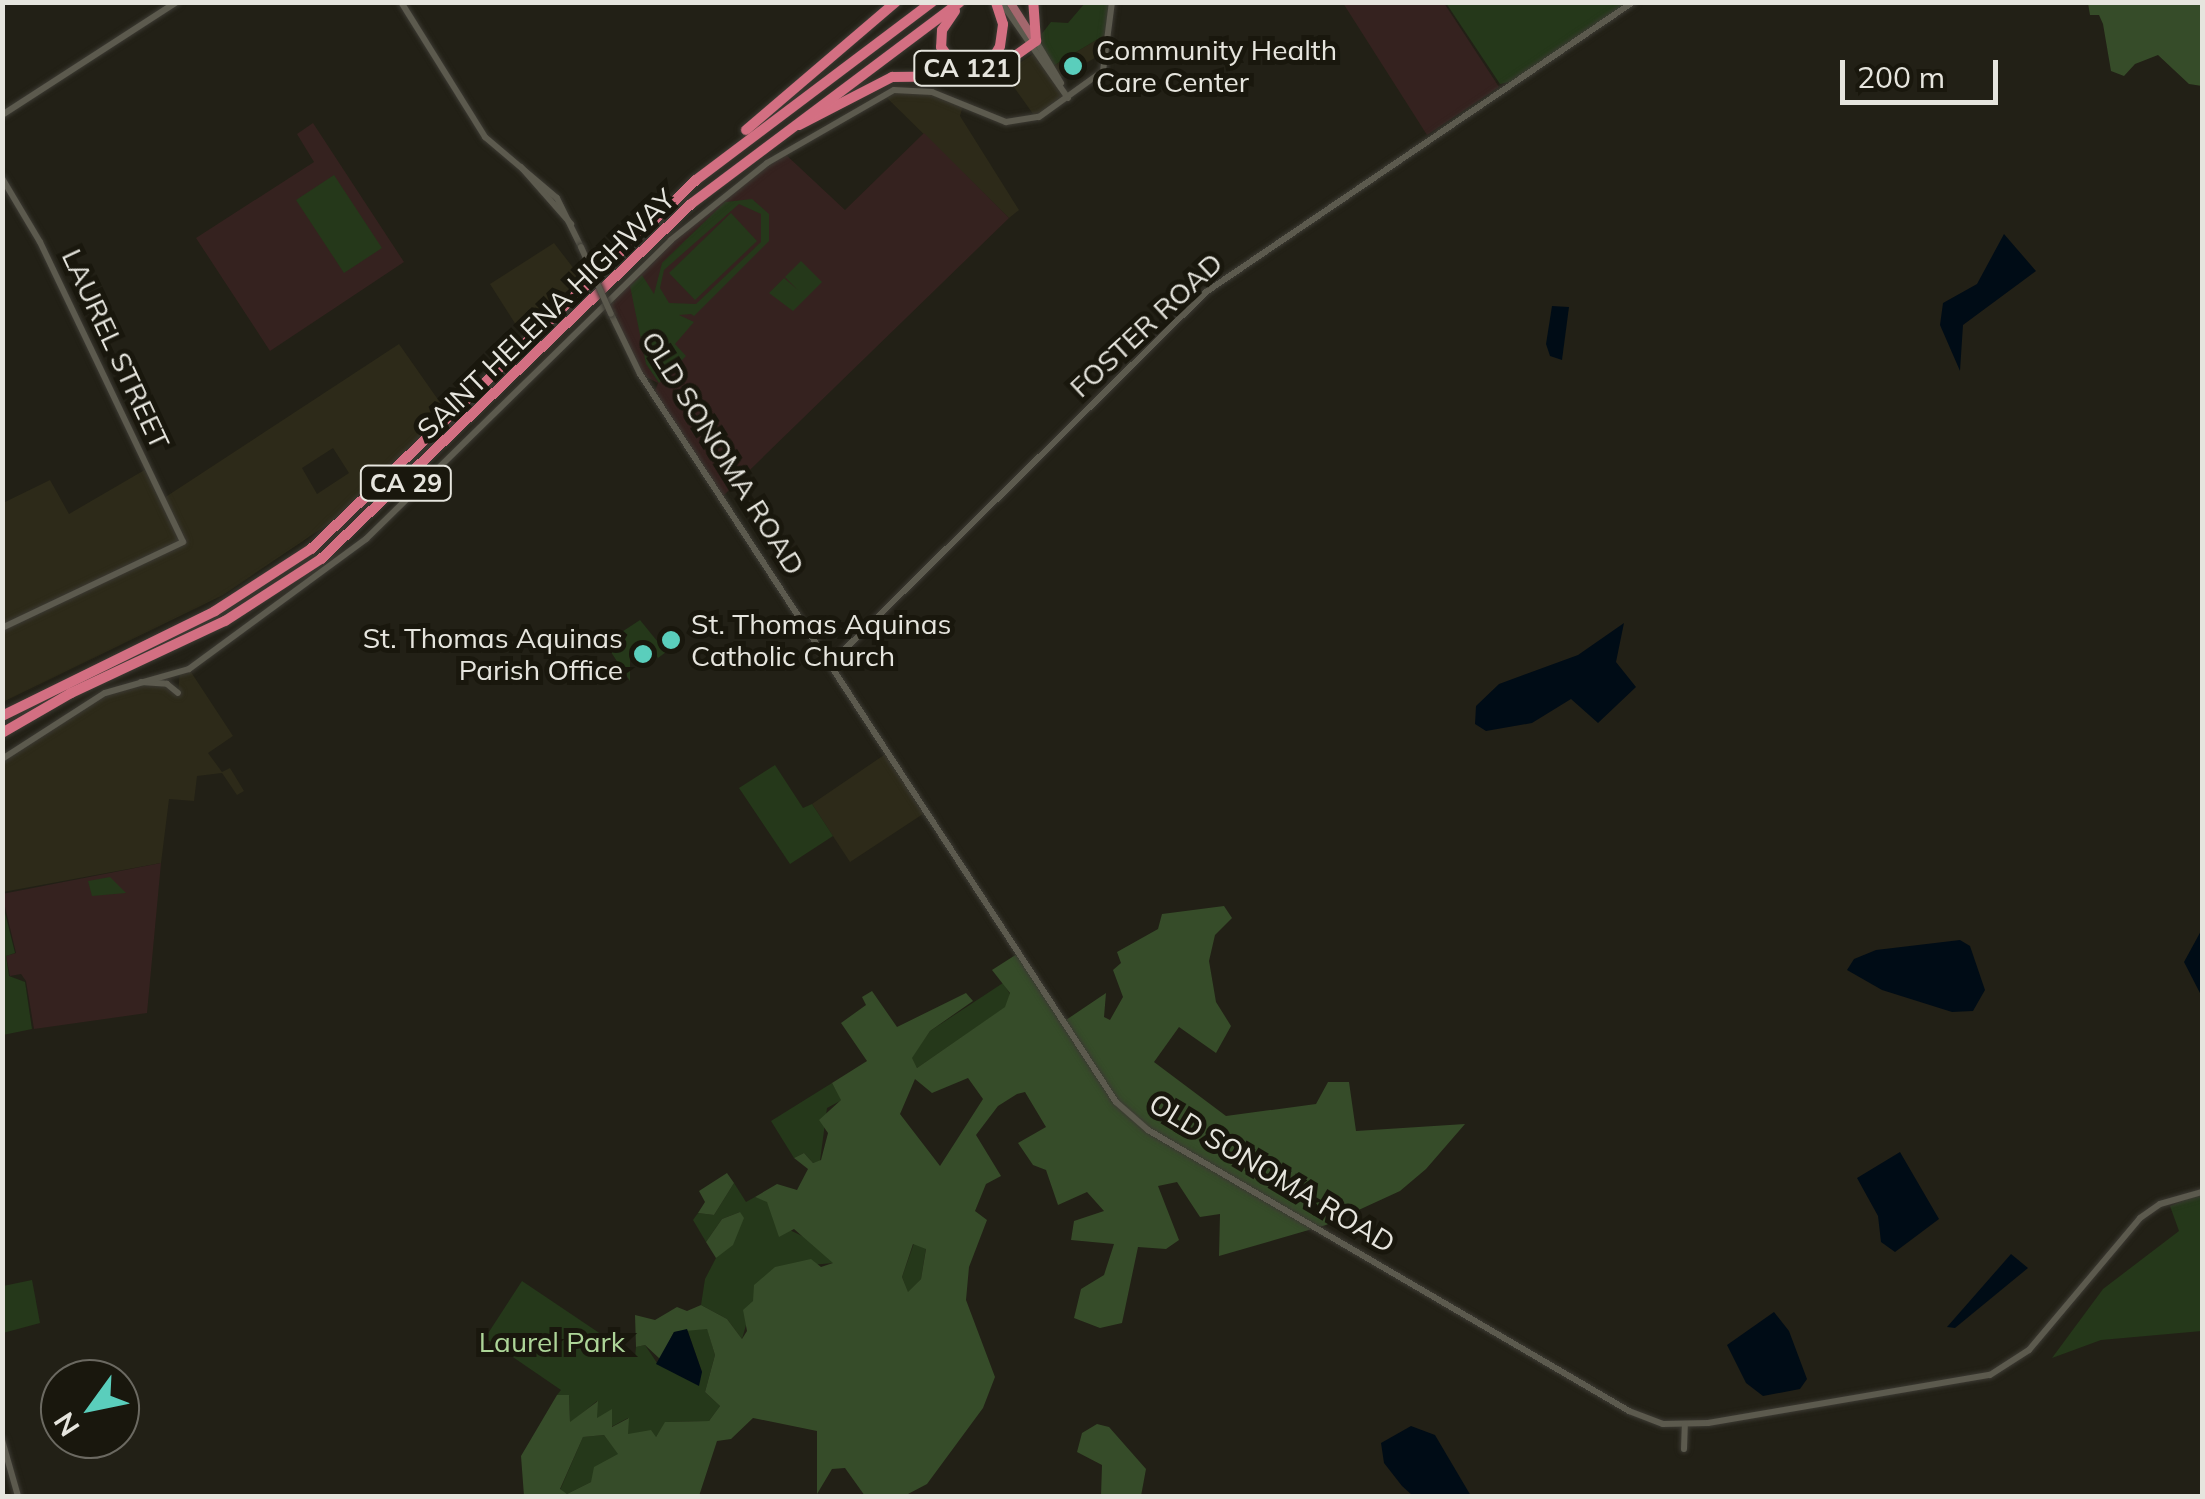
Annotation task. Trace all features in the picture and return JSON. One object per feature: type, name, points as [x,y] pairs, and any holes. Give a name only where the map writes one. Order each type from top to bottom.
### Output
[{"type":"highway","points":[[696,180],[896,2]]},
{"type":"highway","name":"SAINT HELENA HIGHWAY","points":[[2,715],[216,610],[311,549],[696,180],[932,2]]},
{"type":"highway","name":"SAINT HELENA HIGHWAY","points":[[2,733],[72,693],[225,621],[321,559],[657,235],[751,154],[962,2]]},
{"type":"highway","name":"CA 121","points":[[962,2],[944,25],[940,40],[952,62],[974,68],[992,60],[1000,46],[1003,24],[999,2]]},
{"type":"highway","points":[[751,154],[878,82],[906,74],[976,76],[1034,44],[1033,2]]},
{"type":"main road","points":[[1010,2],[1034,44]]},
{"type":"street","points":[[2,115],[177,2]]},
{"type":"street","name":"OLD SONOMA ROAD","points":[[400,2],[486,137],[557,198],[640,374],[1106,1088],[1130,1115],[1629,1411],[1686,1424],[2006,1369],[2029,1350],[2140,1218],[2160,1204],[2202,1192]]},
{"type":"street","points":[[999,2],[1034,44],[1068,98]]},
{"type":"street","points":[[2,759],[62,716],[130,683],[189,669],[366,539],[671,240],[800,141],[894,90],[932,92],[1017,122],[1068,98],[1103,71],[1112,2]]},
{"type":"street","name":"FOSTER ROAD","points":[[830,664],[1206,292],[1634,2]]},
{"type":"street","name":"LAUREL STREET","points":[[2,178],[48,258],[183,542],[2,628]]},
{"type":"street","points":[[130,683],[167,684],[178,693]]},
{"type":"street","points":[[1684,1449],[1686,1424]]},
{"type":"street","points":[[2,1440],[18,1496]]},
{"type":"shaded area","points":[[1343,3],[1444,3],[1499,87],[1427,135]]},
{"type":"shaded area","points":[[1111,31],[1110,49],[1059,79],[1053,66]]},
{"type":"shaded area","points":[[1035,53],[1068,98],[1036,118],[1004,73]]},
{"type":"shaded area","points":[[915,89],[963,105],[960,116],[1019,210],[1009,218],[882,93]]},
{"type":"shaded area","points":[[313,123],[404,262],[270,351],[196,238],[314,162],[297,134]]},
{"type":"shaded area","points":[[924,133],[1009,218],[723,496],[655,391],[658,383],[642,375],[607,302],[671,240],[783,152],[845,210]]},
{"type":"shaded area","points":[[2004,234],[2036,271],[1963,325],[1960,371],[1940,325],[1943,303],[1977,284]]},
{"type":"shaded area","points":[[554,243],[581,278],[523,336],[490,284]]},
{"type":"shaded area","points":[[1552,306],[1569,307],[1562,360],[1550,356],[1546,344]]},
{"type":"shaded area","points":[[399,344],[446,411],[334,520],[223,595],[3,702],[3,503],[50,480],[69,514],[148,468],[164,498]],"holes":[[[333,448],[349,473],[317,494],[302,468]]]},
{"type":"shaded area","points":[[1624,623],[1616,662],[1636,687],[1598,723],[1571,699],[1532,723],[1486,731],[1475,724],[1476,706],[1499,684],[1578,655]]},
{"type":"shaded area","points":[[189,669],[233,736],[208,753],[222,772],[230,768],[244,791],[237,795],[222,773],[197,776],[194,801],[169,799],[161,863],[3,892],[3,759],[62,716],[130,683],[167,684],[178,692],[180,672]]},
{"type":"shaded area","points":[[887,753],[926,812],[850,862],[812,804]]},
{"type":"shaded area","points":[[161,863],[147,1013],[34,1029],[26,981],[21,974],[10,976],[6,956],[16,953],[2,894]]},
{"type":"shaded area","points":[[2202,929],[2202,997],[2184,962]]},
{"type":"shaded area","points":[[1960,940],[1970,946],[1985,990],[1973,1011],[1952,1012],[1882,990],[1847,970],[1854,959],[1876,950]]},
{"type":"shaded area","points":[[1900,1152],[1939,1219],[1895,1252],[1881,1242],[1878,1216],[1857,1178]]},
{"type":"shaded area","points":[[2011,1254],[2028,1268],[1955,1328],[1947,1327]]},
{"type":"shaded area","points":[[1774,1312],[1789,1331],[1807,1379],[1800,1389],[1763,1396],[1746,1383],[1727,1345]]},
{"type":"shaded area","points":[[687,1329],[702,1372],[699,1386],[656,1364],[674,1332]]},
{"type":"shaded area","points":[[1411,1426],[1435,1435],[1471,1496],[1413,1496],[1402,1486],[1384,1463],[1381,1443]]},
{"type":"green space","points":[[1085,3],[1112,3],[1111,31],[1053,66],[1036,41],[1051,22],[1068,23]]},
{"type":"green space","points":[[1446,3],[1633,3],[1520,80],[1500,84]]},
{"type":"green space","points":[[2088,3],[2202,3],[2202,86],[2189,84],[2158,55],[2135,64],[2124,76],[2111,71],[2103,24],[2099,15],[2090,15]]},
{"type":"green space","points":[[334,175],[382,248],[344,273],[296,200]]},
{"type":"green space","points":[[752,199],[769,214],[769,241],[694,316],[679,315],[694,322],[675,344],[686,356],[659,383],[646,364],[630,286],[642,275],[654,294],[662,263],[725,202]],"holes":[[[739,204],[761,214],[761,242],[696,304],[669,303],[660,288],[664,270]]]},
{"type":"green space","points":[[731,213],[757,241],[695,300],[669,273]]},
{"type":"green space","points":[[801,261],[822,282],[793,311],[769,293],[784,278],[798,290],[785,277]]},
{"type":"green space","points":[[640,620],[666,652],[658,658],[649,645],[630,657],[630,681],[605,643]]},
{"type":"green space","points":[[775,765],[803,808],[812,804],[833,836],[790,864],[739,788]]},
{"type":"green space","points":[[110,877],[126,893],[92,896],[88,881]]},
{"type":"green space","points":[[2,901],[15,953],[6,956],[9,976],[25,982],[32,1029],[3,1035]]},
{"type":"green space","points":[[1224,906],[1232,918],[1215,935],[1209,961],[1216,1002],[1231,1026],[1216,1053],[1179,1027],[1154,1062],[1226,1116],[1316,1104],[1328,1082],[1349,1082],[1356,1131],[1465,1124],[1426,1169],[1400,1191],[1326,1225],[1219,1256],[1220,1214],[1200,1217],[1177,1182],[1158,1186],[1179,1240],[1166,1249],[1138,1247],[1122,1323],[1100,1328],[1074,1318],[1081,1289],[1104,1275],[1114,1244],[1071,1240],[1074,1221],[1104,1211],[1087,1192],[1058,1205],[1046,1170],[1033,1165],[1018,1143],[1046,1127],[1025,1092],[1017,1094],[998,1106],[976,1135],[1001,1176],[986,1184],[975,1211],[987,1220],[969,1267],[966,1300],[995,1377],[983,1408],[927,1484],[908,1494],[865,1496],[845,1468],[832,1469],[817,1494],[817,1431],[753,1418],[731,1439],[717,1441],[699,1496],[524,1496],[521,1456],[557,1395],[569,1395],[570,1422],[598,1401],[597,1418],[612,1409],[612,1427],[629,1418],[628,1434],[651,1430],[656,1437],[665,1422],[709,1421],[720,1406],[705,1392],[715,1355],[707,1329],[674,1332],[660,1359],[645,1345],[636,1347],[635,1315],[655,1320],[677,1307],[687,1311],[701,1305],[727,1319],[742,1339],[747,1331],[743,1310],[753,1301],[754,1285],[775,1267],[811,1259],[821,1267],[833,1263],[794,1229],[779,1237],[767,1202],[755,1197],[777,1184],[797,1190],[808,1169],[794,1158],[804,1153],[813,1163],[821,1160],[828,1133],[819,1120],[841,1100],[832,1083],[867,1061],[841,1023],[866,1005],[862,997],[872,991],[897,1027],[966,993],[973,1001],[930,1031],[912,1058],[917,1068],[1005,1007],[1010,993],[992,970],[1017,954],[1063,1022],[1106,993],[1104,1017],[1110,1020],[1123,997],[1113,970],[1121,963],[1117,952],[1158,929],[1162,914]],"holes":[[[968,1078],[983,1099],[940,1166],[900,1114],[915,1079],[932,1093]],[[913,1244],[926,1249],[921,1279],[908,1292],[902,1277]],[[604,1435],[618,1454],[594,1467],[591,1482],[567,1494],[560,1489],[583,1437]]]},
{"type":"green space","points":[[1003,983],[1010,994],[1006,1007],[917,1068],[911,1058],[930,1031]]},
{"type":"green space","points":[[832,1083],[842,1100],[827,1108],[820,1161],[813,1163],[804,1153],[794,1158],[771,1121]]},
{"type":"green space","points":[[727,1173],[734,1183],[714,1215],[698,1213],[705,1202],[699,1191]]},
{"type":"green space","points":[[734,1183],[746,1202],[755,1197],[767,1201],[777,1224],[817,1243],[834,1263],[775,1268],[753,1301],[742,1339],[727,1319],[701,1305],[705,1279],[740,1212],[722,1219],[706,1242],[693,1220],[698,1213],[714,1215]]},
{"type":"green space","points":[[2202,1193],[2202,1331],[2101,1340],[2052,1358],[2103,1289],[2179,1231],[2170,1206]]},
{"type":"green space","points":[[740,1212],[744,1218],[733,1245],[716,1258],[706,1242],[722,1219]]},
{"type":"green space","points":[[914,1243],[926,1248],[921,1279],[908,1293],[902,1277]]},
{"type":"green space","points":[[32,1280],[40,1323],[3,1333],[3,1286]]},
{"type":"green space","name":"Laurel Park","points":[[522,1281],[635,1357],[636,1347],[645,1345],[657,1363],[702,1372],[687,1329],[707,1328],[715,1355],[705,1392],[720,1406],[709,1421],[666,1422],[656,1437],[627,1435],[628,1418],[611,1427],[612,1411],[597,1419],[597,1401],[570,1423],[569,1395],[557,1395],[561,1390],[485,1338]]},
{"type":"green space","points":[[1097,1424],[1109,1427],[1146,1469],[1141,1496],[1101,1496],[1102,1465],[1077,1452],[1082,1433]]},
{"type":"green space","points":[[604,1435],[619,1454],[591,1482],[567,1494],[560,1490],[583,1437]]},
{"type":"place","name":"Community Health Care Center","points":[[1073,66]]},
{"type":"place","name":"St. Thomas Aquinas Catholic Church","points":[[671,640]]},
{"type":"place","name":"St. Thomas Aquinas Parish Office","points":[[643,654]]}]
